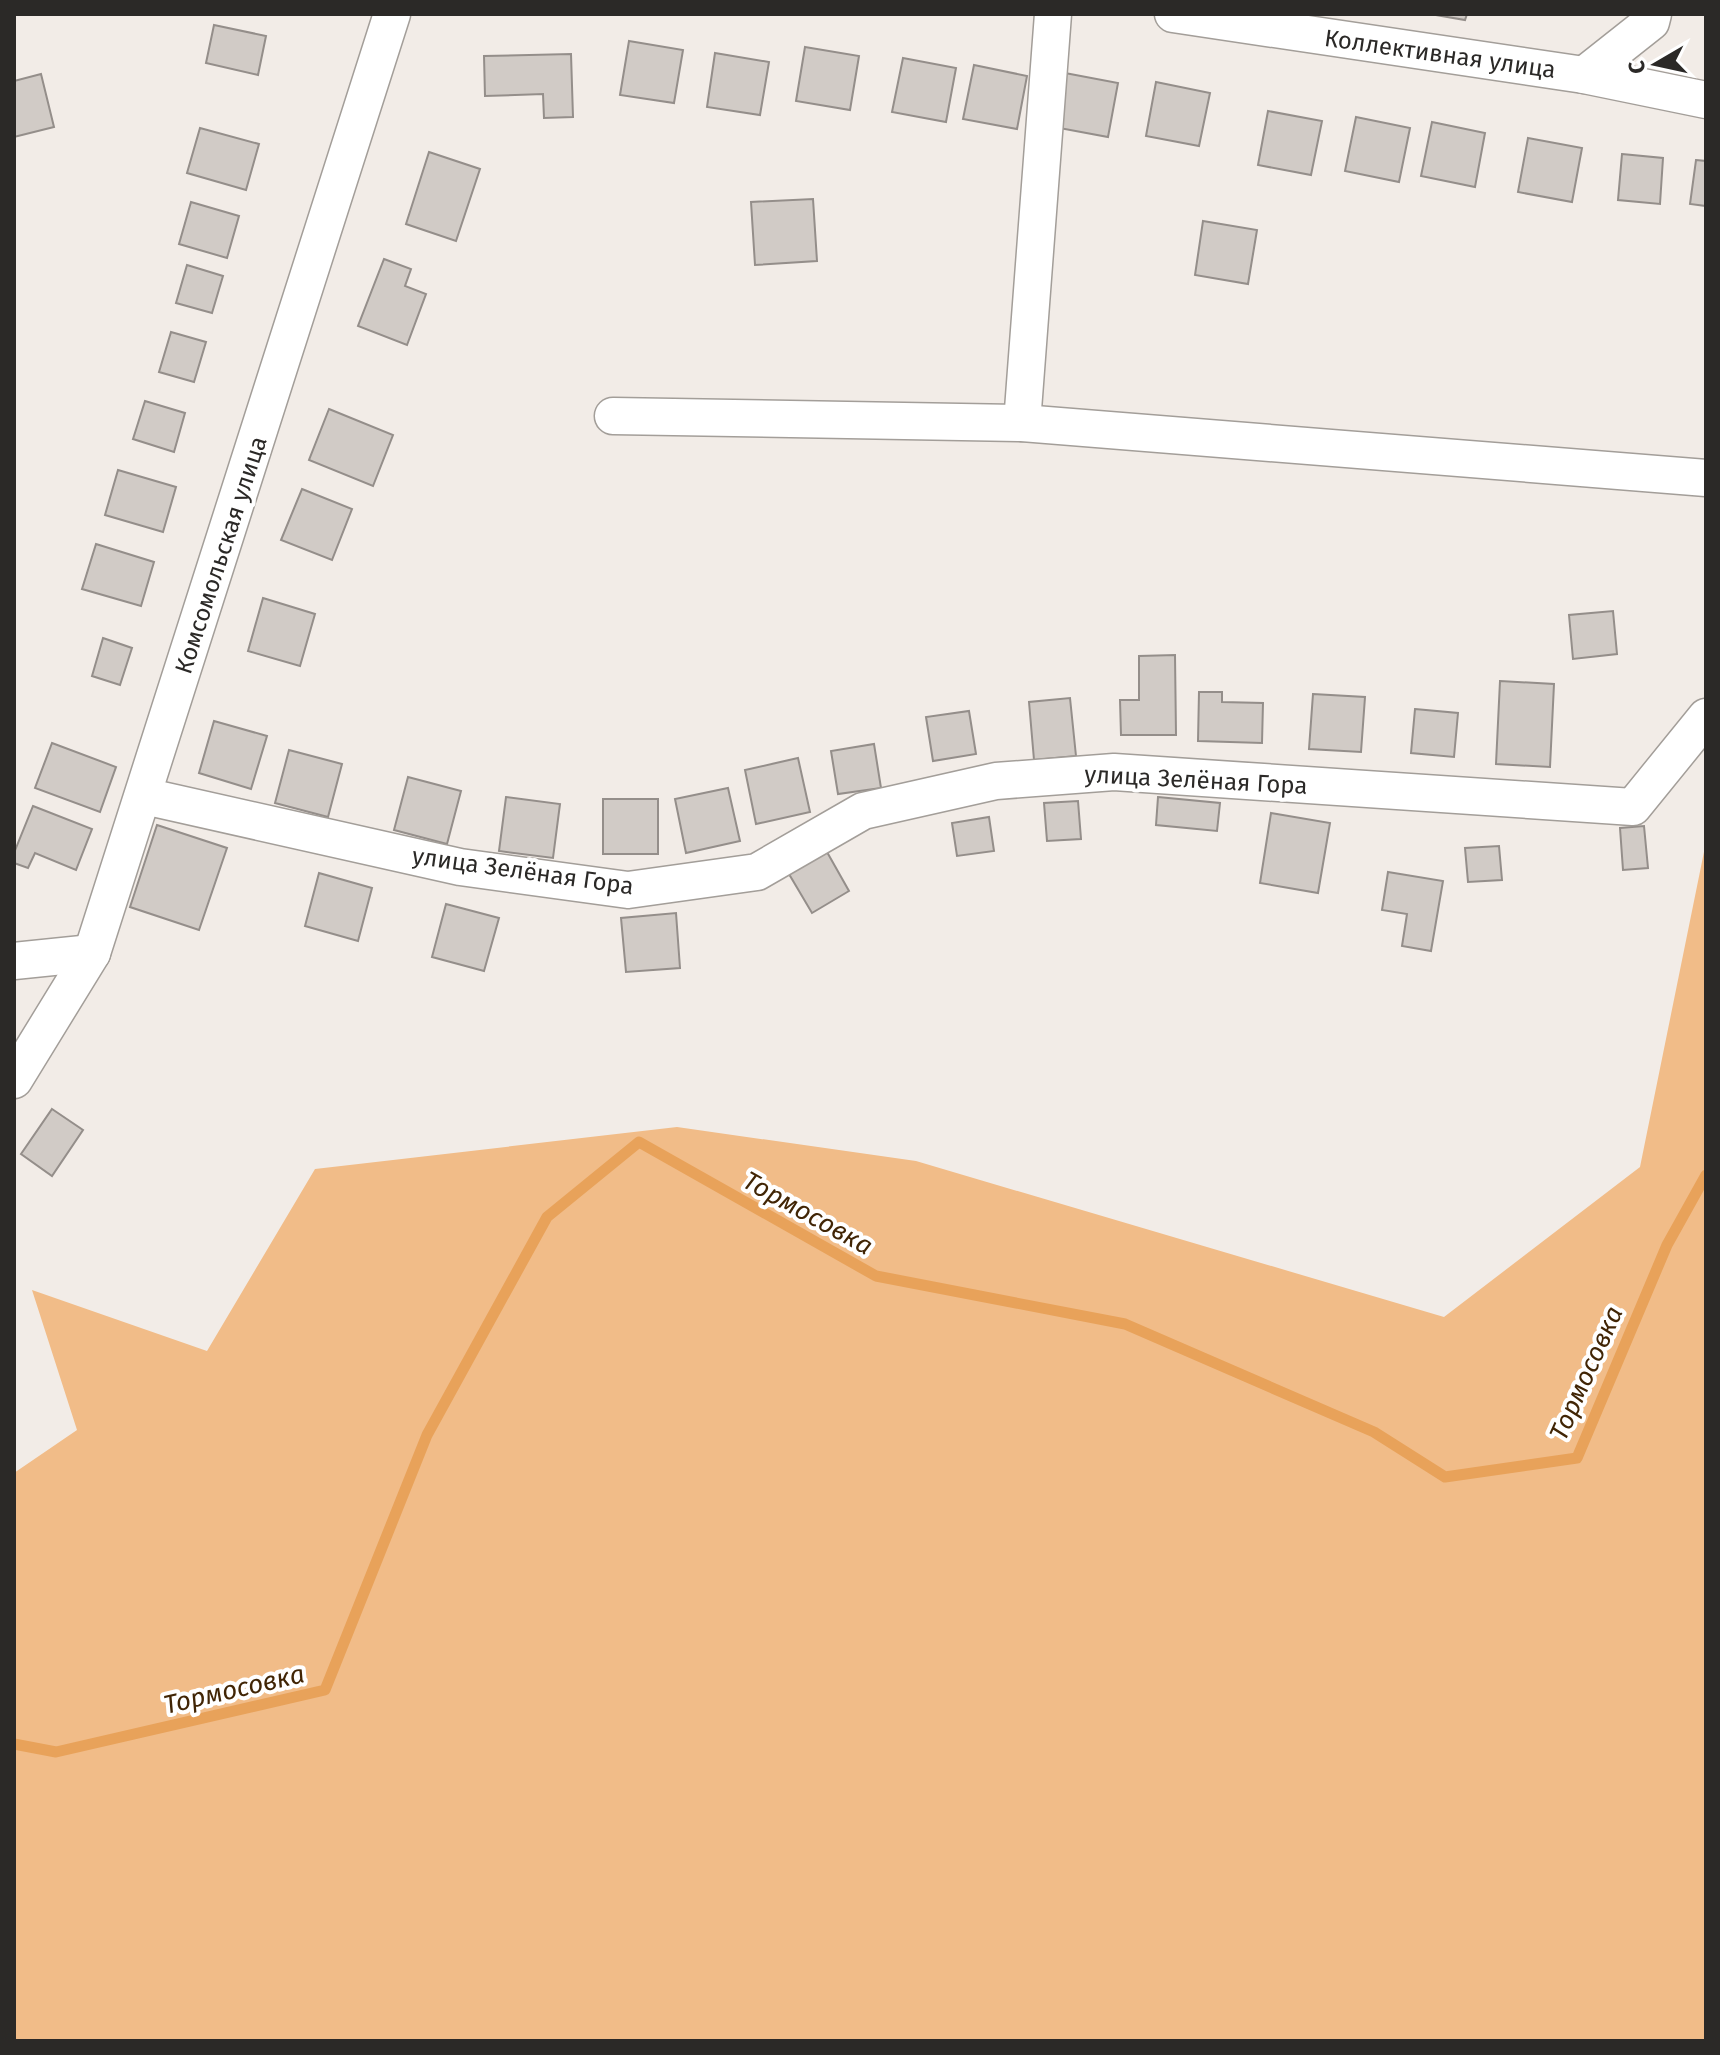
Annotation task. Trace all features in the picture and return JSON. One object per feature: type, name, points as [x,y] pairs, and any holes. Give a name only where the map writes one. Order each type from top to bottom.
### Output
[{"type":"street","name":"Комсомольская улица","points":[[14,1080],[92,953],[392,14]]},
{"type":"street","points":[[1022,423],[1053,14]]},
{"type":"street","name":"Коллективная улица","points":[[1173,14],[1584,75],[1706,100]]},
{"type":"street","points":[[1584,75],[1651,22],[1653,14]]},
{"type":"street","points":[[613,416],[1022,423],[1706,478]]},
{"type":"street","name":"улица Зелёная Гора","points":[[144,796],[460,867],[628,890],[757,872],[863,811],[1011,780],[1114,772],[1633,807],[1706,717]]},
{"type":"street","points":[[14,961],[92,953]]},
{"type":"shaded area","points":[[1706,842],[1706,2041],[14,2041],[14,1473],[77,1430],[32,1290],[207,1351],[315,1169],[677,1127],[916,1161],[1444,1317],[1640,1167]]},
{"type":"building","points":[[1430,14],[1467,14],[1465,20]]},
{"type":"building","points":[[214,25],[266,36],[258,75],[206,63]]},
{"type":"building","points":[[629,41],[683,50],[674,103],[620,95]]},
{"type":"building","points":[[805,47],[859,56],[850,110],[796,101]]},
{"type":"building","points":[[715,53],[769,62],[760,115],[707,107]]},
{"type":"building","points":[[571,54],[573,117],[544,118],[543,94],[485,96],[484,56]]},
{"type":"building","points":[[903,58],[956,68],[946,122],[892,112]]},
{"type":"building","points":[[974,65],[1027,76],[1017,129],[963,119]]},
{"type":"building","points":[[1065,73],[1118,83],[1108,137],[1054,127]]},
{"type":"building","points":[[41,74],[54,127],[14,137],[14,81]]},
{"type":"building","points":[[1156,82],[1210,93],[1199,146],[1146,136]]},
{"type":"building","points":[[1268,111],[1322,121],[1311,175],[1258,165]]},
{"type":"building","points":[[1356,117],[1410,128],[1399,182],[1345,171]]},
{"type":"building","points":[[1432,122],[1485,133],[1475,187],[1421,176]]},
{"type":"building","points":[[200,128],[259,144],[246,190],[187,173]]},
{"type":"building","points":[[1528,138],[1582,148],[1572,202],[1518,192]]},
{"type":"building","points":[[429,152],[480,169],[456,241],[406,224]]},
{"type":"building","points":[[1622,154],[1663,158],[1660,204],[1618,200]]},
{"type":"building","points":[[1696,160],[1706,161],[1706,206],[1690,204]]},
{"type":"building","points":[[813,199],[817,261],[755,265],[751,202]]},
{"type":"building","points":[[191,202],[239,216],[227,258],[179,244]]},
{"type":"building","points":[[1203,221],[1257,230],[1248,284],[1195,275]]},
{"type":"building","points":[[384,259],[411,269],[405,286],[426,294],[407,345],[358,326]]},
{"type":"building","points":[[187,265],[223,276],[212,313],[176,303]]},
{"type":"building","points":[[171,332],[206,342],[194,382],[159,372]]},
{"type":"building","points":[[145,401],[185,413],[174,452],[133,439]]},
{"type":"building","points":[[329,409],[393,435],[373,486],[309,460]]},
{"type":"building","points":[[118,470],[176,487],[163,532],[105,515]]},
{"type":"building","points":[[302,489],[352,509],[332,560],[281,540]]},
{"type":"building","points":[[96,544],[154,562],[141,606],[82,589]]},
{"type":"building","points":[[263,598],[315,614],[300,666],[248,651]]},
{"type":"building","points":[[1613,611],[1617,654],[1573,659],[1569,615]]},
{"type":"building","points":[[103,638],[132,648],[120,685],[92,676]]},
{"type":"building","points":[[1175,655],[1176,735],[1121,735],[1120,700],[1139,700],[1139,656]]},
{"type":"building","points":[[1500,681],[1554,684],[1550,767],[1496,764]]},
{"type":"building","points":[[1199,692],[1222,692],[1222,702],[1263,703],[1262,743],[1198,741]]},
{"type":"building","points":[[1313,694],[1365,697],[1361,752],[1309,749]]},
{"type":"building","points":[[1070,698],[1076,756],[1034,760],[1029,702]]},
{"type":"building","points":[[1415,709],[1458,713],[1454,757],[1411,753]]},
{"type":"building","points":[[969,711],[976,754],[933,761],[926,717]]},
{"type":"building","points":[[214,721],[267,736],[251,789],[199,773]]},
{"type":"building","points":[[52,743],[116,767],[100,812],[35,788]]},
{"type":"building","points":[[874,744],[881,788],[838,794],[831,751]]},
{"type":"building","points":[[289,750],[342,764],[328,817],[275,803]]},
{"type":"building","points":[[798,758],[810,812],[756,824],[745,770]]},
{"type":"building","points":[[408,777],[461,791],[447,844],[394,830]]},
{"type":"building","points":[[728,788],[740,841],[686,853],[675,799]]},
{"type":"building","points":[[506,797],[560,804],[553,858],[499,851]]},
{"type":"building","points":[[1158,797],[1220,803],[1217,831],[1156,825]]},
{"type":"building","points":[[603,799],[658,799],[658,854],[603,854]]},
{"type":"building","points":[[1078,801],[1081,839],[1047,841],[1044,803]]},
{"type":"building","points":[[33,806],[92,829],[76,870],[35,853],[28,868],[14,863],[14,853]]},
{"type":"building","points":[[1271,813],[1330,823],[1318,893],[1260,883]]},
{"type":"building","points":[[989,817],[994,851],[957,856],[952,823]]},
{"type":"building","points":[[157,825],[227,848],[199,930],[130,907]]},
{"type":"building","points":[[1644,826],[1648,868],[1623,870],[1620,828]]},
{"type":"building","points":[[1499,846],[1502,880],[1468,882],[1465,848]]},
{"type":"building","points":[[827,852],[849,891],[812,913],[789,874]]},
{"type":"building","points":[[1388,872],[1443,881],[1431,951],[1402,946],[1407,914],[1382,910]]},
{"type":"building","points":[[319,873],[372,888],[358,941],[305,926]]},
{"type":"building","points":[[446,904],[499,918],[484,971],[432,957]]},
{"type":"building","points":[[676,913],[680,968],[626,972],[621,918]]},
{"type":"building","points":[[52,1109],[83,1130],[52,1176],[21,1154]]},
{"type":"waterway","name":"Тормосовка","points":[[14,1744],[56,1752],[325,1690],[427,1435],[547,1217],[639,1142],[876,1276],[1125,1324],[1374,1432],[1445,1477],[1577,1458],[1667,1245],[1706,1175]]}]
